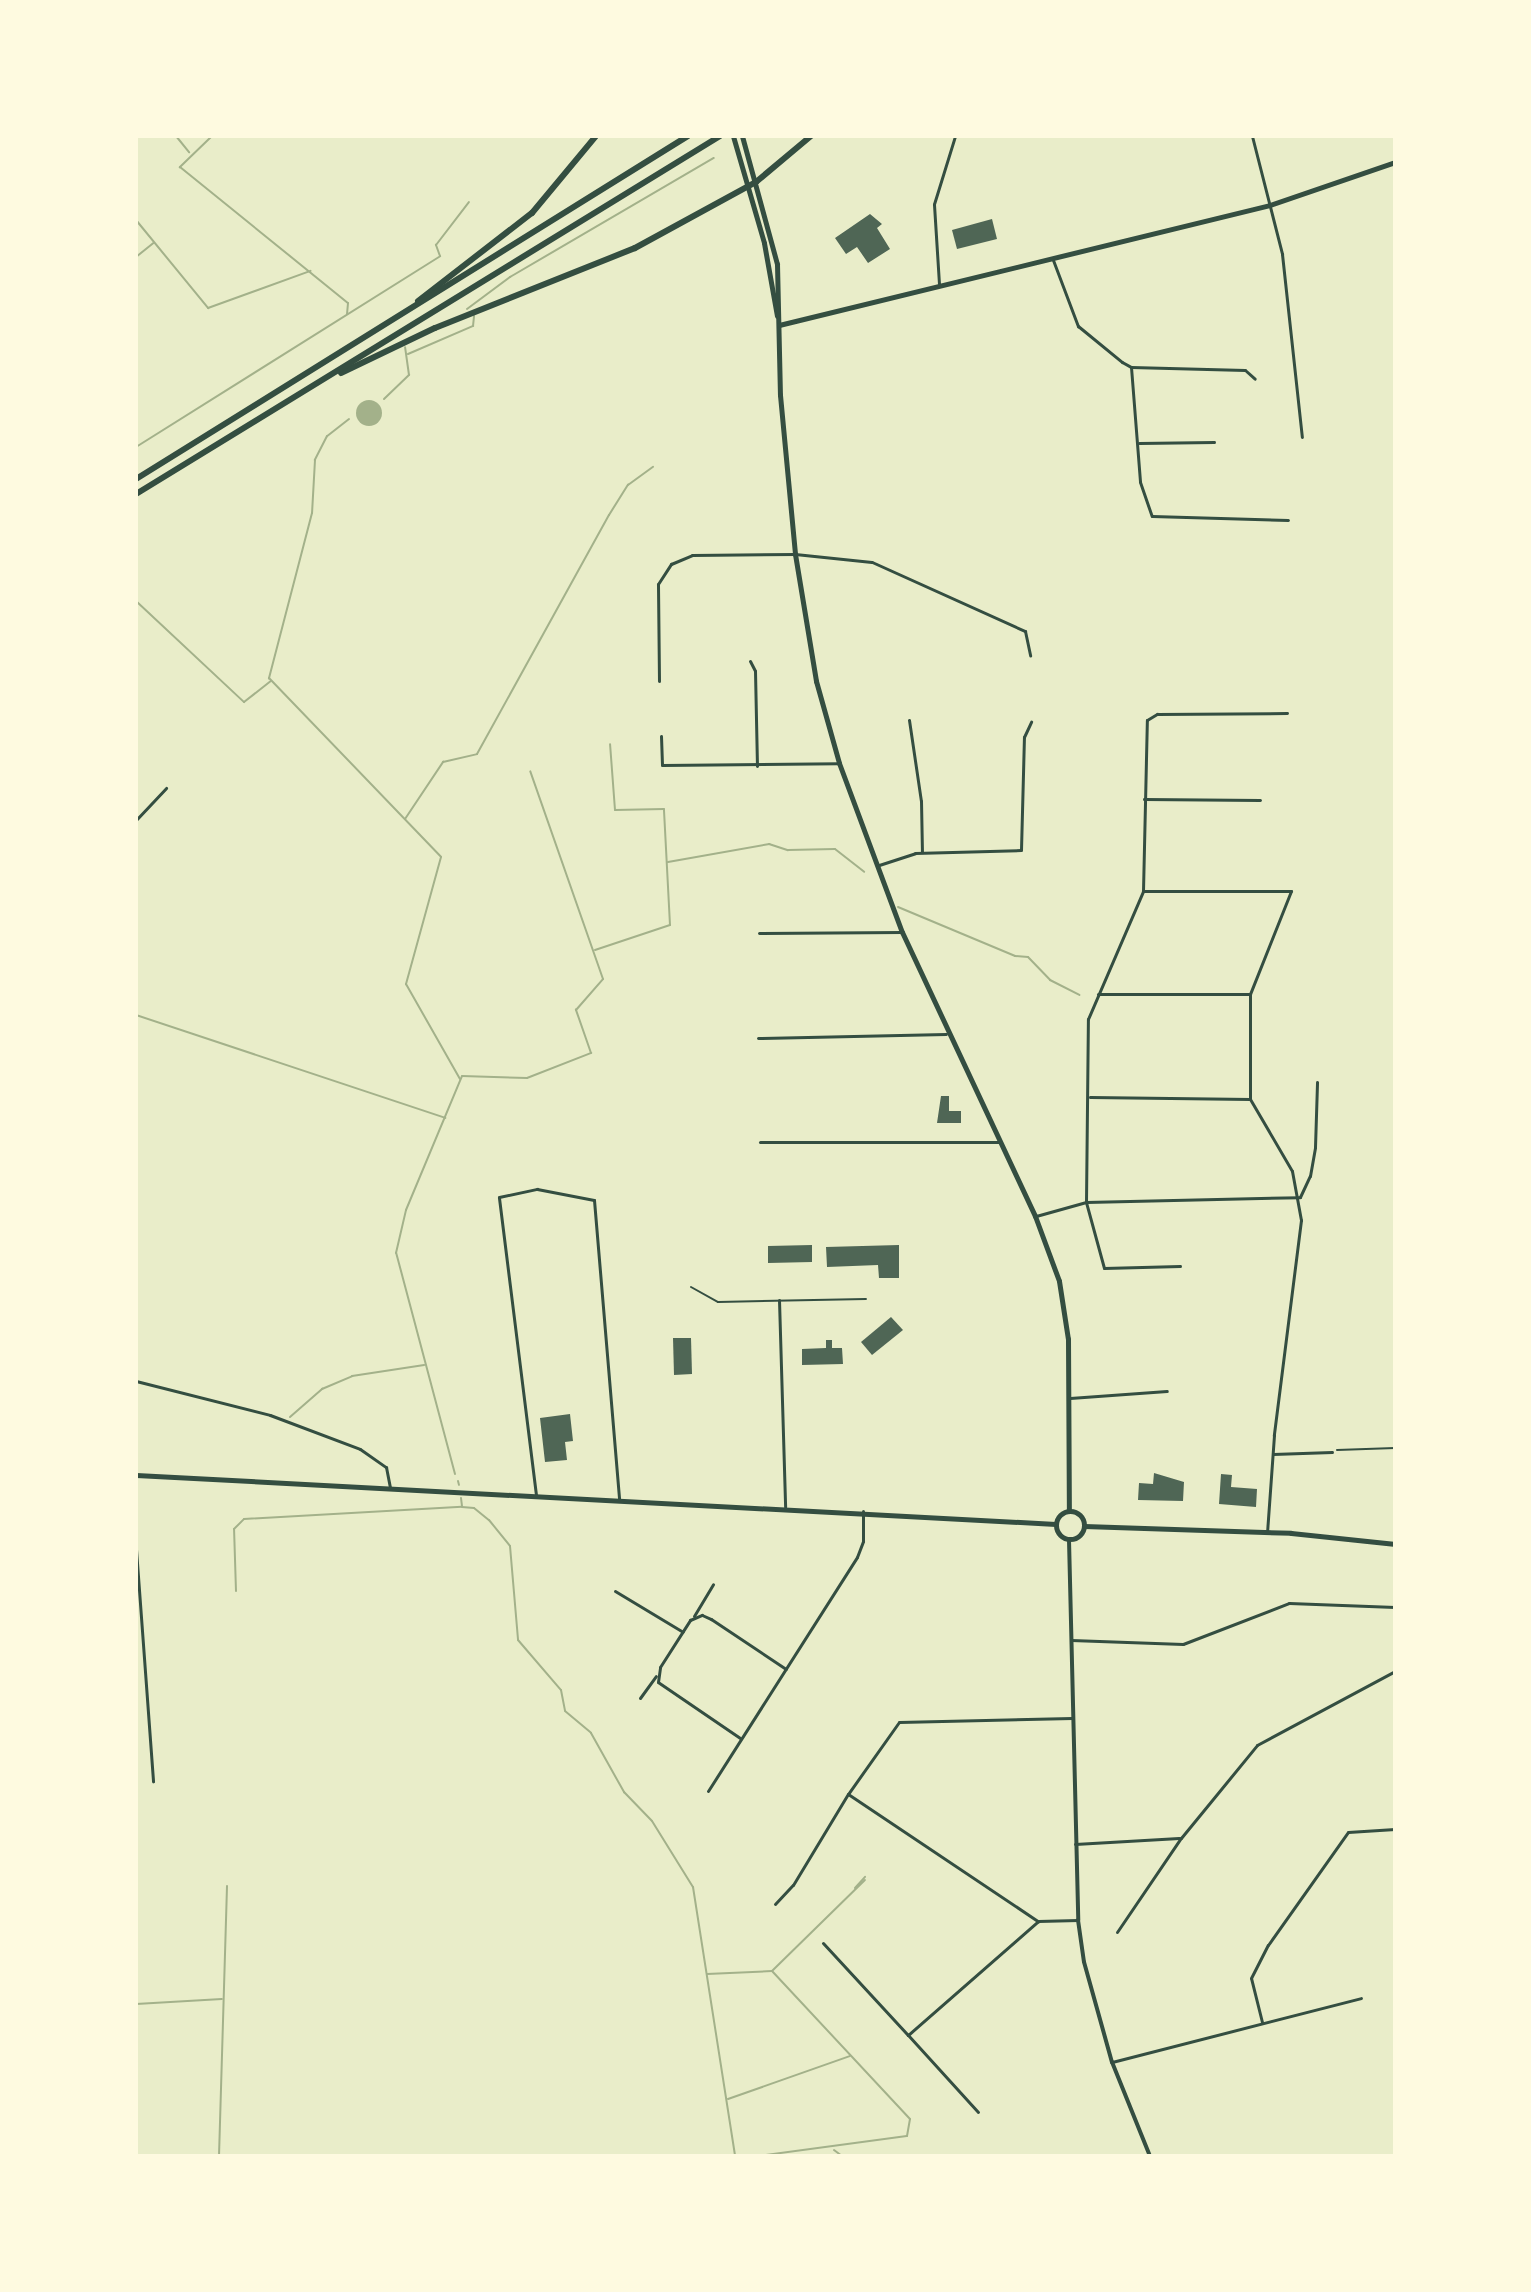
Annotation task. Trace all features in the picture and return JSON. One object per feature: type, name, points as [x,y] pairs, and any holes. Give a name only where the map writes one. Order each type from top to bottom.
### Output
[{"type":"highway","points":[[382,327],[532,213],[596,136]]},
{"type":"highway","points":[[136,479],[688,136]]},
{"type":"highway","points":[[136,494],[720,136]]},
{"type":"highway","points":[[302,393],[435,328],[635,248],[756,182],[811,136]]},
{"type":"main road","points":[[733,136],[779,325]]},
{"type":"main road","points":[[136,1475],[863,1511],[1056,1524],[1069,1511],[1070,1398],[1064,1307],[1035,1216],[946,1034],[875,866],[839,763],[816,681],[795,554],[777,264],[742,136]]},
{"type":"main road","points":[[779,325],[1270,205],[1395,162]]},
{"type":"main road","points":[[1056,1524],[1059,1535],[1069,1540],[1079,1536],[1084,1526],[1080,1515],[1069,1511]]},
{"type":"main road","points":[[1084,1526],[1267,1532],[1395,1544]]},
{"type":"street","points":[[940,287],[932,217],[955,136]]},
{"type":"street","points":[[1252,136],[1282,254],[1302,437]]},
{"type":"street","points":[[1053,260],[1078,326],[1131,367],[1245,370],[1255,379]]},
{"type":"street","points":[[1131,367],[1140,482],[1152,516],[1288,520]]},
{"type":"street","points":[[1139,443],[1214,442]]},
{"type":"street","points":[[659,681],[655,594],[671,564],[692,555],[795,554],[872,562],[1025,631],[1030,655]]},
{"type":"street","points":[[750,661],[755,671],[757,766]]},
{"type":"street","points":[[1180,1266],[1104,1268],[1086,1202],[1088,1019],[1143,891],[1147,720],[1157,714],[1287,713]]},
{"type":"street","points":[[909,720],[921,801],[922,852]]},
{"type":"street","points":[[875,866],[922,852],[1021,850],[1024,737],[1031,722]]},
{"type":"street","points":[[661,736],[662,765],[839,763]]},
{"type":"street","points":[[136,820],[166,788]]},
{"type":"street","points":[[1144,799],[1260,800]]},
{"type":"street","points":[[1143,891],[1279,887],[1291,891],[1292,898],[1250,994],[1250,1099],[1292,1171],[1300,1197]]},
{"type":"street","points":[[759,933],[902,932]]},
{"type":"street","points":[[1097,994],[1250,994]]},
{"type":"street","points":[[758,1038],[946,1034]]},
{"type":"street","points":[[1267,1532],[1300,1197],[1310,1176],[1315,1147],[1317,1082]]},
{"type":"street","points":[[1089,1097],[1250,1099]]},
{"type":"street","points":[[760,1142],[999,1142]]},
{"type":"street","points":[[536,1495],[499,1197],[537,1189],[594,1200],[619,1499]]},
{"type":"street","points":[[1035,1216],[1086,1202],[1300,1197]]},
{"type":"street","points":[[779,1300],[785,1507]]},
{"type":"street","points":[[136,1381],[270,1415],[360,1449],[386,1467],[390,1488]]},
{"type":"street","points":[[1070,1398],[1167,1391]]},
{"type":"street","points":[[1273,1454],[1332,1452]]},
{"type":"street","points":[[708,1791],[861,1549],[863,1511]]},
{"type":"street","points":[[1069,1540],[1078,1920],[1084,1962],[1112,2062],[1150,2156]]},
{"type":"street","points":[[136,1549],[153,1781]]},
{"type":"street","points":[[640,1698],[713,1584]]},
{"type":"street","points":[[615,1591],[683,1632]]},
{"type":"street","points":[[1070,1640],[1183,1644],[1289,1603],[1395,1607]]},
{"type":"street","points":[[694,1616],[711,1619],[786,1669]]},
{"type":"street","points":[[1117,1932],[1181,1838],[1257,1745],[1395,1671]]},
{"type":"street","points":[[656,1676],[662,1686],[741,1738]]},
{"type":"street","points":[[775,1904],[793,1885],[848,1794],[899,1722],[1072,1718]]},
{"type":"street","points":[[848,1794],[1038,1921],[1078,1920]]},
{"type":"street","points":[[1262,2022],[1251,1978],[1268,1945],[1348,1832],[1395,1829]]},
{"type":"street","points":[[1075,1844],[1181,1838]]},
{"type":"street","points":[[908,2035],[1038,1921]]},
{"type":"street","points":[[823,1943],[978,2112]]},
{"type":"street","points":[[1112,2062],[1361,1998]]},
{"type":"lane","points":[[691,1287],[718,1302],[866,1299]]},
{"type":"path","points":[[1332,1452],[1353,1446],[1395,1448]]},
{"type":"shaded area","points":[[369,400],[378,404],[382,413],[378,422],[369,426],[360,422],[356,413],[360,404]]},
{"type":"building","points":[[870,214],[882,224],[877,228],[890,249],[868,263],[857,247],[846,254],[835,238]]},
{"type":"building","points":[[992,219],[997,239],[957,249],[952,230]]},
{"type":"building","points":[[941,1096],[949,1096],[949,1111],[961,1111],[961,1123],[937,1123]]},
{"type":"building","points":[[812,1245],[812,1262],[768,1263],[768,1246]]},
{"type":"building","points":[[899,1245],[899,1278],[879,1278],[878,1265],[827,1267],[826,1247]]},
{"type":"building","points":[[891,1317],[903,1330],[872,1355],[861,1342]]},
{"type":"building","points":[[673,1338],[691,1338],[692,1374],[674,1375]]},
{"type":"building","points":[[826,1340],[832,1340],[832,1348],[842,1348],[843,1364],[802,1365],[802,1349],[826,1348]]},
{"type":"building","points":[[570,1414],[573,1441],[565,1442],[567,1460],[545,1462],[540,1418]]},
{"type":"building","points":[[1154,1473],[1184,1482],[1183,1501],[1138,1500],[1139,1483],[1153,1484]]},
{"type":"building","points":[[1221,1474],[1232,1475],[1231,1487],[1257,1489],[1256,1507],[1219,1504]]},
{"type":"waterway","points":[[176,136],[189,152]]},
{"type":"waterway","points":[[212,136],[180,167],[348,303],[347,314]]},
{"type":"waterway","points":[[467,309],[510,277],[714,158]]},
{"type":"waterway","points":[[136,447],[440,256],[436,245],[469,202]]},
{"type":"waterway","points":[[136,220],[208,308],[310,271]]},
{"type":"waterway","points":[[136,257],[153,243]]},
{"type":"waterway","points":[[408,354],[473,326],[474,316]]},
{"type":"waterway","points":[[384,399],[409,375],[405,347]]},
{"type":"waterway","points":[[349,419],[327,436],[315,460],[312,513],[269,678],[441,857],[406,984],[460,1079]]},
{"type":"waterway","points":[[405,819],[443,762],[477,754],[609,515],[628,485],[653,467]]},
{"type":"waterway","points":[[136,601],[244,702],[271,681]]},
{"type":"waterway","points":[[595,950],[670,925],[664,809],[615,810],[610,744]]},
{"type":"waterway","points":[[455,1474],[396,1253],[406,1210],[462,1076],[527,1078],[591,1053],[576,1010],[603,979],[530,771]]},
{"type":"waterway","points":[[668,862],[769,844],[788,850],[835,849],[864,872]]},
{"type":"waterway","points":[[898,907],[1015,956],[1028,957],[1050,980],[1079,995]]},
{"type":"waterway","points":[[136,1015],[445,1118]]},
{"type":"waterway","points":[[290,1417],[322,1389],[352,1376],[424,1365]]},
{"type":"waterway","points":[[458,1481],[459,1485]]},
{"type":"waterway","points":[[461,1498],[462,1506]]},
{"type":"waterway","points":[[236,1591],[234,1529],[244,1519],[462,1507],[474,1508],[489,1520],[510,1546],[518,1640],[561,1690],[565,1711],[591,1733],[624,1792],[652,1821],[693,1887],[735,2156]]},
{"type":"waterway","points":[[855,1888],[865,1877]]},
{"type":"waterway","points":[[707,1974],[772,1971],[865,1880]]},
{"type":"waterway","points":[[219,2156],[227,1886]]},
{"type":"waterway","points":[[759,2156],[907,2136],[910,2119],[772,1971]]},
{"type":"waterway","points":[[136,2004],[222,1999]]},
{"type":"waterway","points":[[728,2099],[850,2056]]},
{"type":"waterway","points":[[834,2150],[842,2156]]}]
